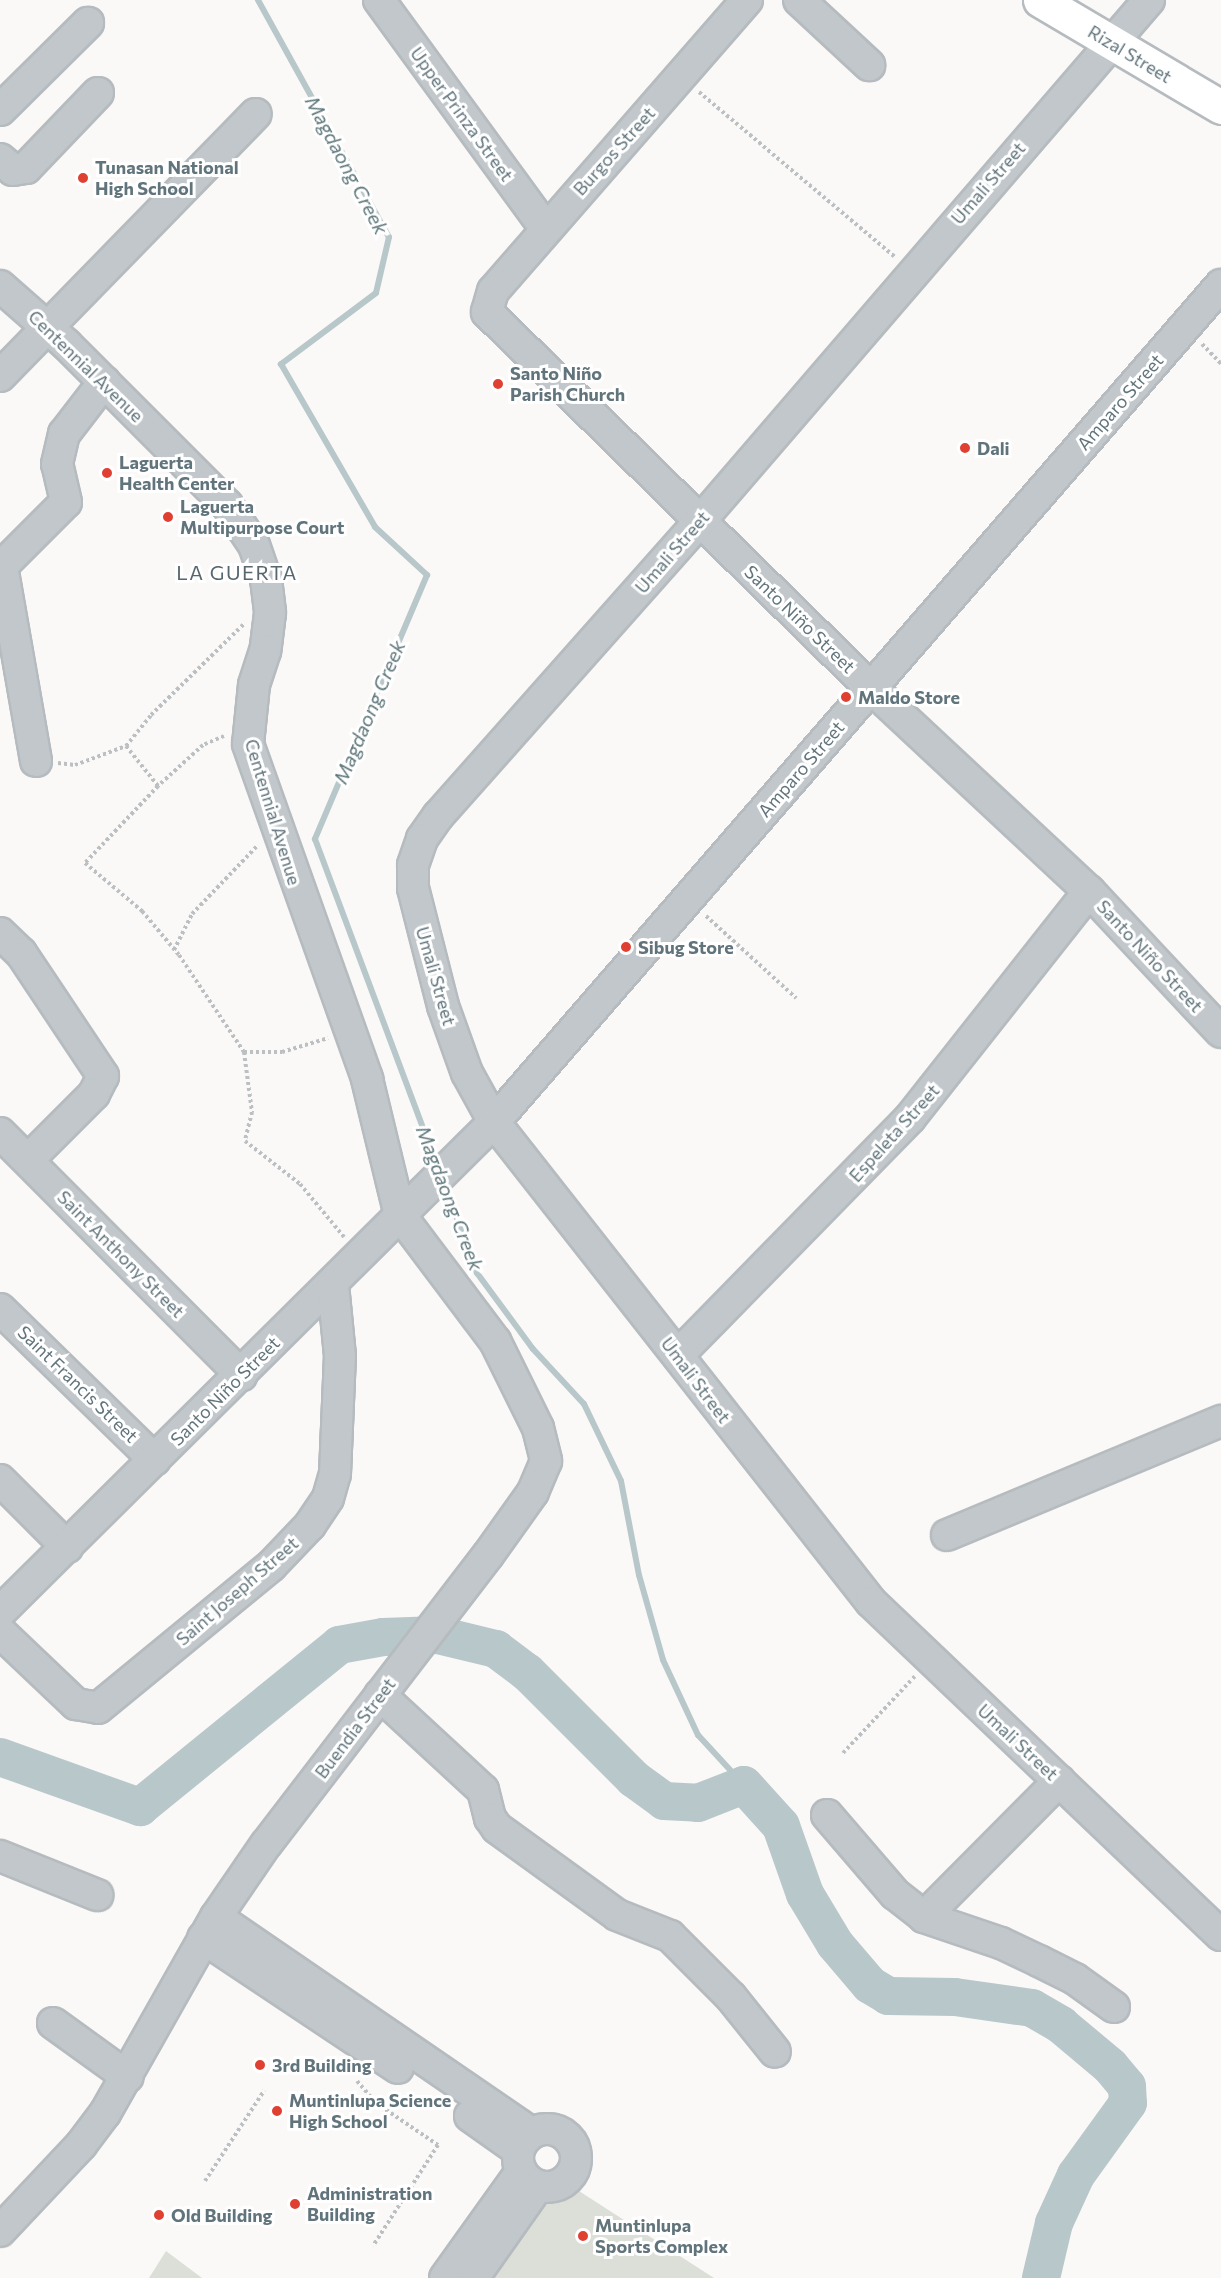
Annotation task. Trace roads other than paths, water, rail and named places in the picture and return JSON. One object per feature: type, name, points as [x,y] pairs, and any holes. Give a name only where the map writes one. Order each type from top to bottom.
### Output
[{"type":"main road","name":"Rizal Street","points":[[1040,0],[1221,107]]},
{"type":"street","name":"Upper Prinza Street","points":[[379,0],[545,228]]},
{"type":"street","name":"Burgos Street","points":[[486,305],[545,228],[747,0]]},
{"type":"street","points":[[799,0],[869,65]]},
{"type":"street","name":"Umali Street","points":[[1149,0],[912,271],[700,521],[422,839],[413,865],[413,888],[424,937],[467,1072],[494,1122],[871,1602],[1221,1935]]},
{"type":"street","points":[[0,110],[88,23]]},
{"type":"street","points":[[0,159],[13,170],[26,168],[98,93]]},
{"type":"street","points":[[0,376],[256,114]]},
{"type":"street","name":"Amparo Street","points":[[448,1168],[494,1122],[1221,285]]},
{"type":"street","name":"Centennial Avenue","points":[[0,286],[104,382],[227,505],[251,538],[266,579],[270,613],[248,724],[248,744],[367,1079],[407,1208]]},
{"type":"street","name":"Santo Niño Street","points":[[486,305],[490,318],[871,688],[1089,891],[1221,1032]]},
{"type":"street","points":[[36,761],[1,567],[66,502],[57,464],[64,434],[104,382]]},
{"type":"street","name":"Espeleta Street","points":[[678,1355],[910,1118],[1089,891]]},
{"type":"street","points":[[0,933],[21,953],[103,1076],[94,1094],[28,1160]]},
{"type":"street","name":"Saint Anthony Street","points":[[0,1133],[241,1375]]},
{"type":"street","name":"Santo Niño Street","points":[[0,1612],[333,1285],[448,1168]]},
{"type":"street","name":"Buendia Street","points":[[0,2230],[81,2145],[128,2077],[209,1928],[533,1492],[546,1461],[538,1428],[495,1341],[407,1208]]},
{"type":"street","name":"Saint Joseph Street","points":[[0,1632],[76,1704],[98,1708],[271,1566],[310,1525],[328,1498],[335,1474],[340,1356],[333,1285]]},
{"type":"street","name":"Saint Francis Street","points":[[0,1309],[155,1460]]},
{"type":"street","points":[[947,1535],[1221,1421]]},
{"type":"street","points":[[0,1480],[67,1547]]},
{"type":"street","points":[[381,1695],[483,1790],[490,1818],[497,1828],[617,1915],[670,1936],[731,1997],[776,2052]]},
{"type":"street","points":[[924,1917],[1059,1781]]},
{"type":"street","points":[[827,1815],[895,1894],[924,1917],[1001,1943],[1039,1961],[1075,1979],[1113,2007]]},
{"type":"street","points":[[0,1856],[97,1895]]},
{"type":"street","points":[[209,1928],[426,2074],[527,2160]]},
{"type":"street","points":[[53,2023],[128,2077]]},
{"type":"street","points":[[445,2278],[527,2160]]},
{"type":"street","points":[[473,2278],[527,2160]]},
{"type":"waterway","name":"Magdaong Creek","points":[[258,0],[389,237],[376,293],[281,364],[375,527],[427,575],[315,839],[437,1165]]},
{"type":"waterway","name":"Magdaong Creek","points":[[444,1183],[477,1273],[533,1349],[584,1404],[621,1481],[639,1575],[663,1660],[698,1735],[744,1785]]},
{"type":"waterway","points":[[0,1757],[140,1807],[339,1645],[383,1637],[438,1635],[496,1649],[527,1672],[634,1779],[664,1801],[698,1803],[744,1785],[781,1826],[805,1894],[835,1944],[870,1985],[888,1996],[955,1997],[1032,2008],[1061,2025],[1110,2066],[1127,2086],[1128,2103],[1076,2175],[1054,2223],[1041,2278]]},
{"type":"place","name":"Tunasan National High School","points":[[83,178]]},
{"type":"place","name":"Santo Niño Parish Church","points":[[498,384]]},
{"type":"place","name":"Dali","points":[[965,448]]},
{"type":"place","name":"Laguerta Health Center","points":[[107,473]]},
{"type":"place","name":"Laguerta Multipurpose Court","points":[[168,517]]},
{"type":"place","name":"Maldo Store","points":[[846,697]]},
{"type":"place","name":"Sibug Store","points":[[626,947]]},
{"type":"place","name":"3rd Building","points":[[260,2065]]},
{"type":"place","name":"Muntinlupa Science High School","points":[[277,2111]]},
{"type":"place","name":"Administration Building","points":[[295,2204]]},
{"type":"place","name":"Old Building","points":[[159,2215]]},
{"type":"place","name":"Muntinlupa Sports Complex","points":[[583,2236]]},
{"type":"district","name":"LA GUERTA","points":[[237,572]]}]
